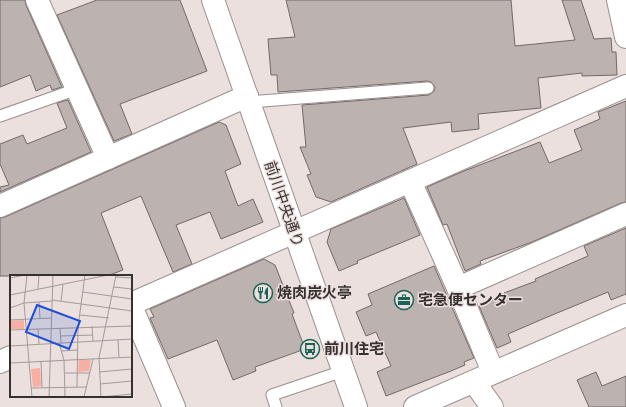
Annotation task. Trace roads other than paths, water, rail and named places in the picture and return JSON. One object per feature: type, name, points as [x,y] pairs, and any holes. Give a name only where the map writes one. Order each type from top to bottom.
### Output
[{"type":"street","points":[[38,0],[108,158]]},
{"type":"street","name":"前川中央通り","points":[[213,0],[356,407]]},
{"type":"street","points":[[618,0],[626,37]]},
{"type":"street","points":[[132,305],[626,86]]},
{"type":"street","points":[[0,206],[108,158],[248,99]]},
{"type":"street","points":[[410,181],[458,288],[493,372]]},
{"type":"street","points":[[458,288],[626,214]]},
{"type":"street","points":[[132,308],[168,405]]},
{"type":"street","points":[[415,407],[626,315]]},
{"type":"street","points":[[0,362],[10,357]]},
{"type":"street","points":[[474,382],[492,407]]},
{"type":"lane","points":[[248,99],[428,88]]},
{"type":"lane","points":[[0,116],[77,89]]},
{"type":"lane","points":[[276,407],[272,395],[343,370]]},
{"type":"place","name":"焼肉炭火亭","points":[[263,293]]},
{"type":"place","name":"宅急便センター","points":[[404,300]]},
{"type":"place","name":"前川住宅","points":[[310,349]]}]
